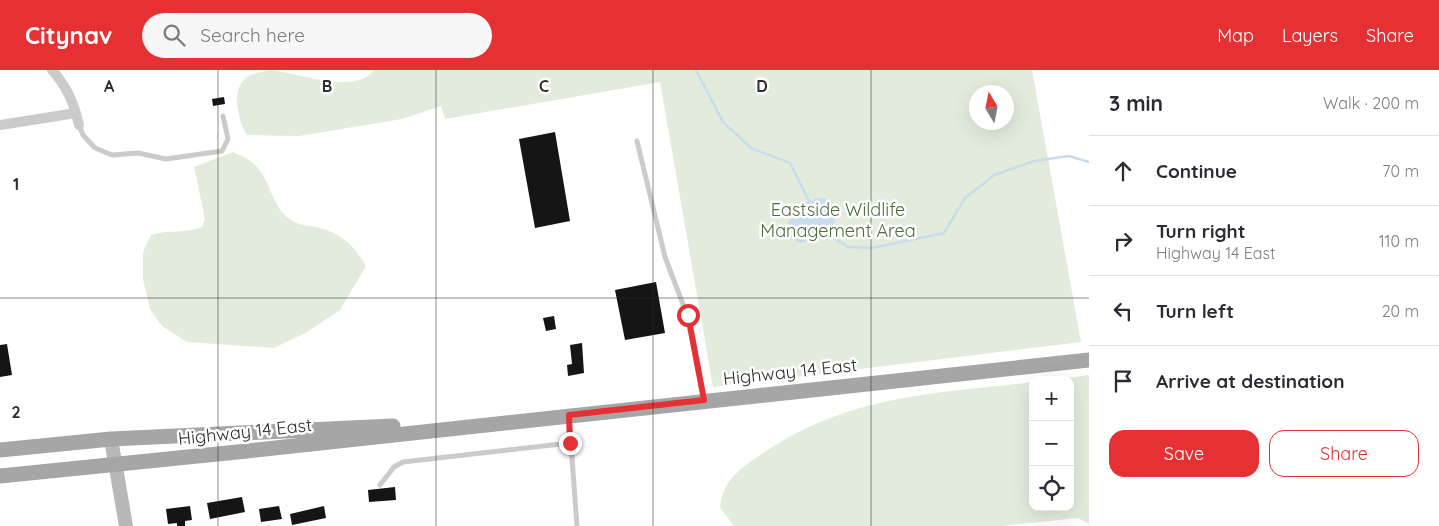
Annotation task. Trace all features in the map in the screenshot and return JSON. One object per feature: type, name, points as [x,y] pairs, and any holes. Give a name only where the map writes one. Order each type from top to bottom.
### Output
[{"type":"main road","name":"Highway 14 East","points":[[0,476],[1089,360]]},
{"type":"main road","name":"Highway 14 East","points":[[0,450],[111,439],[494,423]]},
{"type":"street","points":[[52,70],[62,81],[71,97],[78,125]]},
{"type":"street","points":[[0,125],[76,113]]},
{"type":"street","points":[[111,439],[126,526]]},
{"type":"lane","points":[[78,125],[88,142],[106,154],[138,153],[166,159],[222,151],[228,139],[223,116]]},
{"type":"lane","points":[[637,141],[665,257],[688,315],[704,400]]},
{"type":"lane","points":[[569,415],[577,526]]},
{"type":"lane","points":[[380,485],[394,467],[403,462],[570,443]]},
{"type":"green space","name":"Eastside Wildlife Management Area","points":[[269,70],[339,82],[365,78],[374,70],[1032,70],[1081,342],[713,387],[660,82],[445,119],[441,106],[402,119],[299,136],[247,135],[241,122],[237,97],[242,82],[247,77]]},
{"type":"green space","points":[[233,152],[249,160],[259,169],[278,206],[288,218],[299,224],[320,228],[342,238],[353,247],[366,266],[340,310],[307,332],[274,348],[187,342],[162,326],[150,309],[143,279],[143,252],[151,235],[202,227],[205,219],[194,167]]},
{"type":"green space","points":[[1089,375],[1089,524],[1078,518],[1002,526],[734,526],[720,508],[721,499],[728,484],[744,466],[792,436],[824,420],[890,401],[959,390],[1029,382],[1029,511],[1074,511],[1074,377]]},
{"type":"water","points":[[819,198],[831,200],[836,215],[834,225],[811,240],[801,243],[787,237],[788,223],[795,212],[806,203]]},
{"type":"building","points":[[224,97],[225,104],[213,106],[212,99]]},
{"type":"building","points":[[555,132],[570,221],[535,228],[519,139]]},
{"type":"building","points":[[656,282],[665,333],[625,340],[615,290]]},
{"type":"building","points":[[554,316],[556,329],[546,331],[543,318]]},
{"type":"building","points":[[582,343],[584,373],[568,376],[567,365],[572,364],[570,345]]},
{"type":"building","points":[[7,344],[12,375],[0,377],[0,345]]},
{"type":"building","points":[[395,487],[396,500],[369,502],[368,490]]},
{"type":"building","points":[[242,497],[245,512],[210,519],[207,503]]},
{"type":"building","points":[[190,506],[192,520],[185,521],[185,526],[177,526],[177,523],[168,524],[166,509]]},
{"type":"building","points":[[279,506],[282,519],[261,522],[259,509]]},
{"type":"building","points":[[324,506],[326,518],[292,525],[290,514]]},
{"type":"waterway","points":[[696,70],[723,122],[751,148],[790,163],[809,201]]},
{"type":"waterway","points":[[821,229],[848,247],[872,248],[944,233],[965,198],[994,175],[1034,161],[1069,156],[1089,162]]},
{"type":"route","points":[[570,443],[569,415],[704,400],[688,315]]}]
